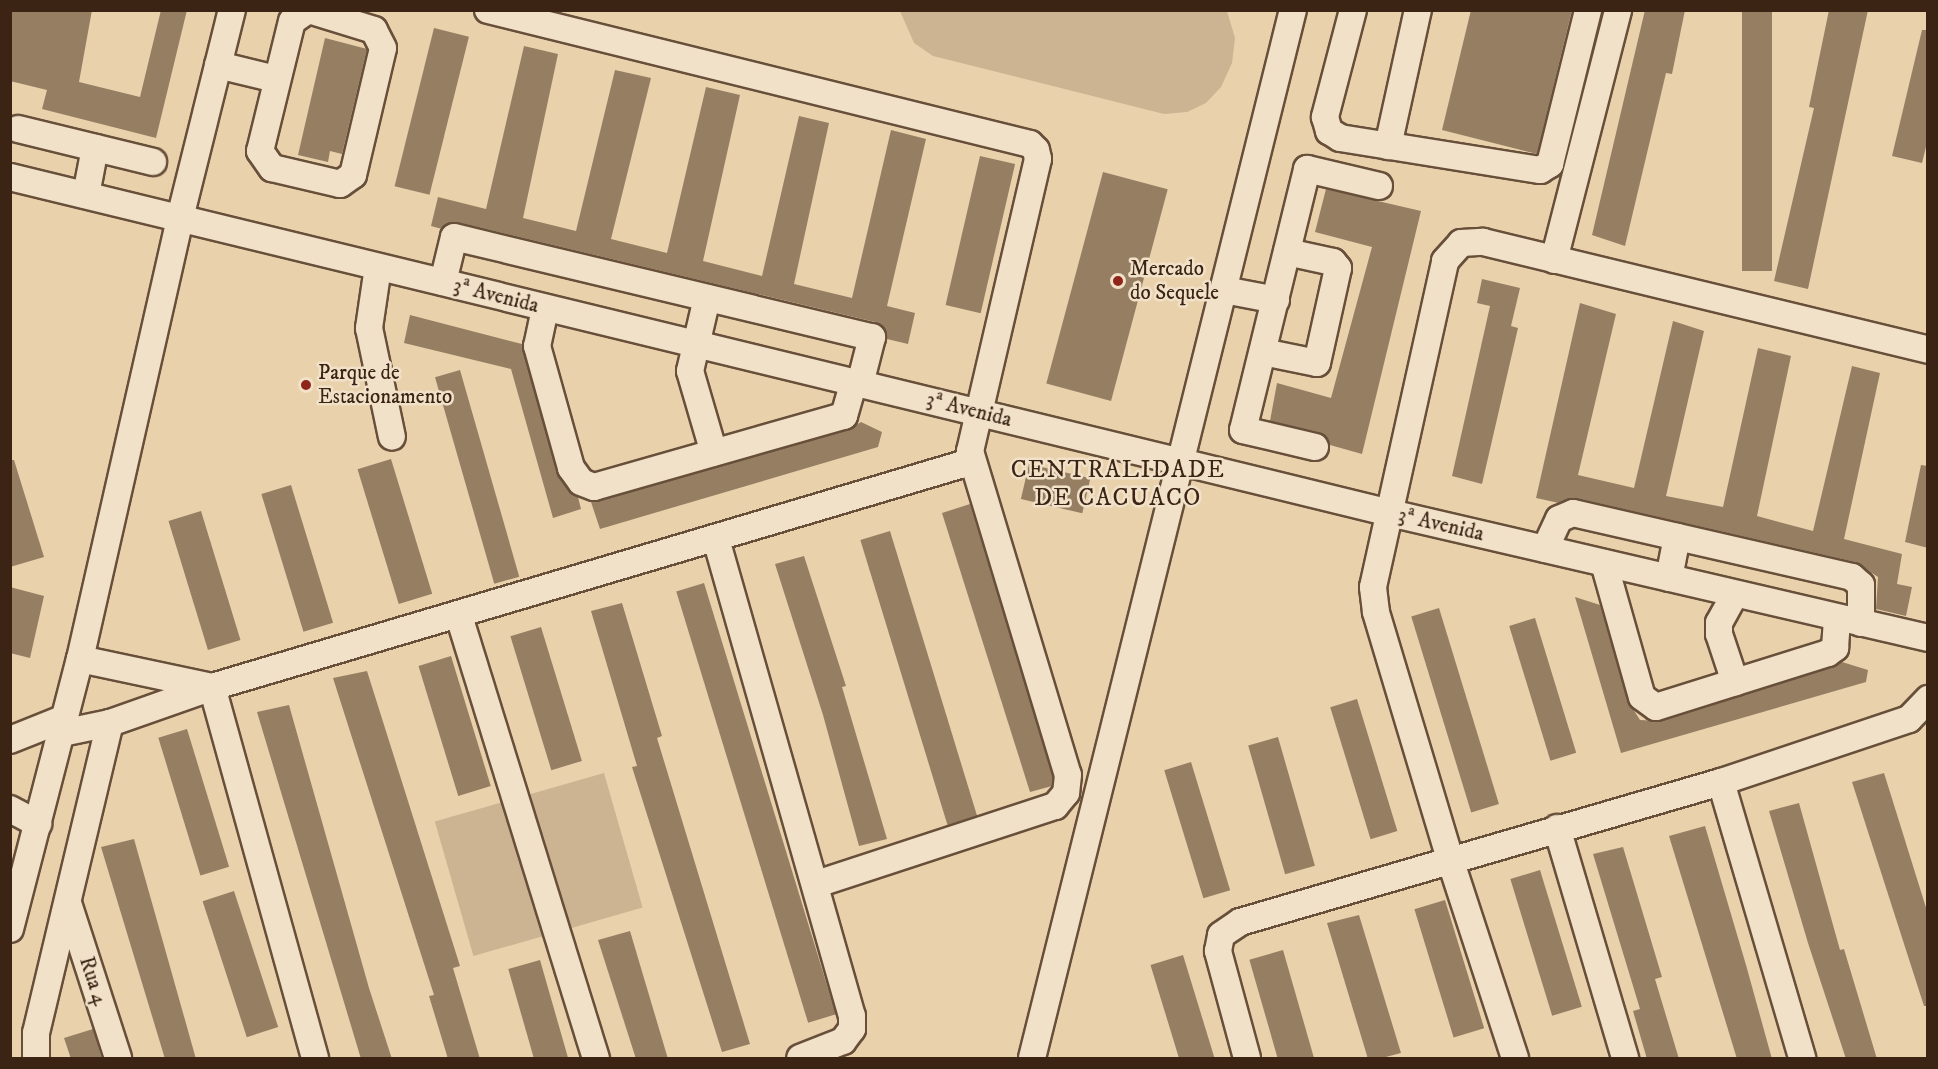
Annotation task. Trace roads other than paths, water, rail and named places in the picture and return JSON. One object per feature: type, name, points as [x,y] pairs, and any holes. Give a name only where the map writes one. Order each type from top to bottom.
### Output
[{"type":"street","points":[[10,929],[80,659],[180,218],[232,10]]},
{"type":"street","points":[[309,10],[374,30],[384,48],[353,176],[348,182],[340,184],[283,170],[265,161],[260,151],[292,21],[309,10]]},
{"type":"street","points":[[488,10],[514,14],[1030,144],[1038,159],[978,411],[970,462],[1068,775],[1065,793],[1055,806],[816,885]]},
{"type":"street","points":[[1032,1059],[1293,10]]},
{"type":"street","points":[[1353,10],[1325,117],[1329,131],[1340,138],[1540,170],[1547,168],[1588,10]]},
{"type":"street","points":[[1388,146],[1418,10]]},
{"type":"street","points":[[1554,260],[1618,10]]},
{"type":"street","points":[[218,65],[276,79]]},
{"type":"street","points":[[18,129],[153,162]]},
{"type":"street","points":[[86,195],[95,148]]},
{"type":"street","points":[[1315,447],[1243,430],[1307,169],[1379,186]]},
{"type":"street","name":"3ª Avenida","points":[[10,177],[443,282],[544,309],[978,411],[1390,513],[1928,639]]},
{"type":"street","points":[[443,282],[454,237],[872,337],[844,416],[594,487],[581,482],[571,468],[537,346],[544,309]]},
{"type":"street","points":[[1515,1059],[1450,859],[1376,612],[1373,587],[1445,261],[1461,243],[1483,242],[1928,351]]},
{"type":"street","points":[[1263,352],[1317,363],[1338,268],[1333,262],[1287,252]]},
{"type":"street","points":[[378,267],[369,328],[392,437]]},
{"type":"street","points":[[1224,290],[1276,300]]},
{"type":"street","points":[[707,298],[690,371],[714,453]]},
{"type":"street","points":[[10,740],[63,726],[110,723],[212,687],[459,616],[970,462]]},
{"type":"street","points":[[1545,549],[1559,519],[1573,513],[1852,577],[1861,585],[1849,620],[1834,648],[1828,654],[1656,707],[1647,703],[1642,697],[1604,563]]},
{"type":"street","points":[[1669,578],[1677,537]]},
{"type":"street","points":[[716,539],[852,1016],[852,1029],[843,1041],[800,1059]]},
{"type":"street","points":[[1735,594],[1719,623],[1719,634],[1735,682]]},
{"type":"street","points":[[459,616],[596,1059]]},
{"type":"street","points":[[80,659],[212,687]]},
{"type":"street","points":[[212,687],[315,1059]]},
{"type":"street","points":[[1247,1059],[1218,951],[1221,935],[1240,922],[1450,859],[1721,782],[1909,719],[1928,699]]},
{"type":"street","points":[[36,1059],[36,1033],[110,723]]},
{"type":"street","points":[[1721,782],[1802,1059]]},
{"type":"street","points":[[10,809],[38,824]]},
{"type":"street","points":[[1557,828],[1625,1059]]},
{"type":"street","name":"Rua 4","points":[[68,903],[118,1059]]},
{"type":"place","name":"Mercado do Sequele","points":[[1118,281]]},
{"type":"place","name":"Parque de Estacionamento","points":[[306,385]]},
{"type":"district","name":"CENTRALIDADE DE CACUACO","points":[[1118,485]]}]
